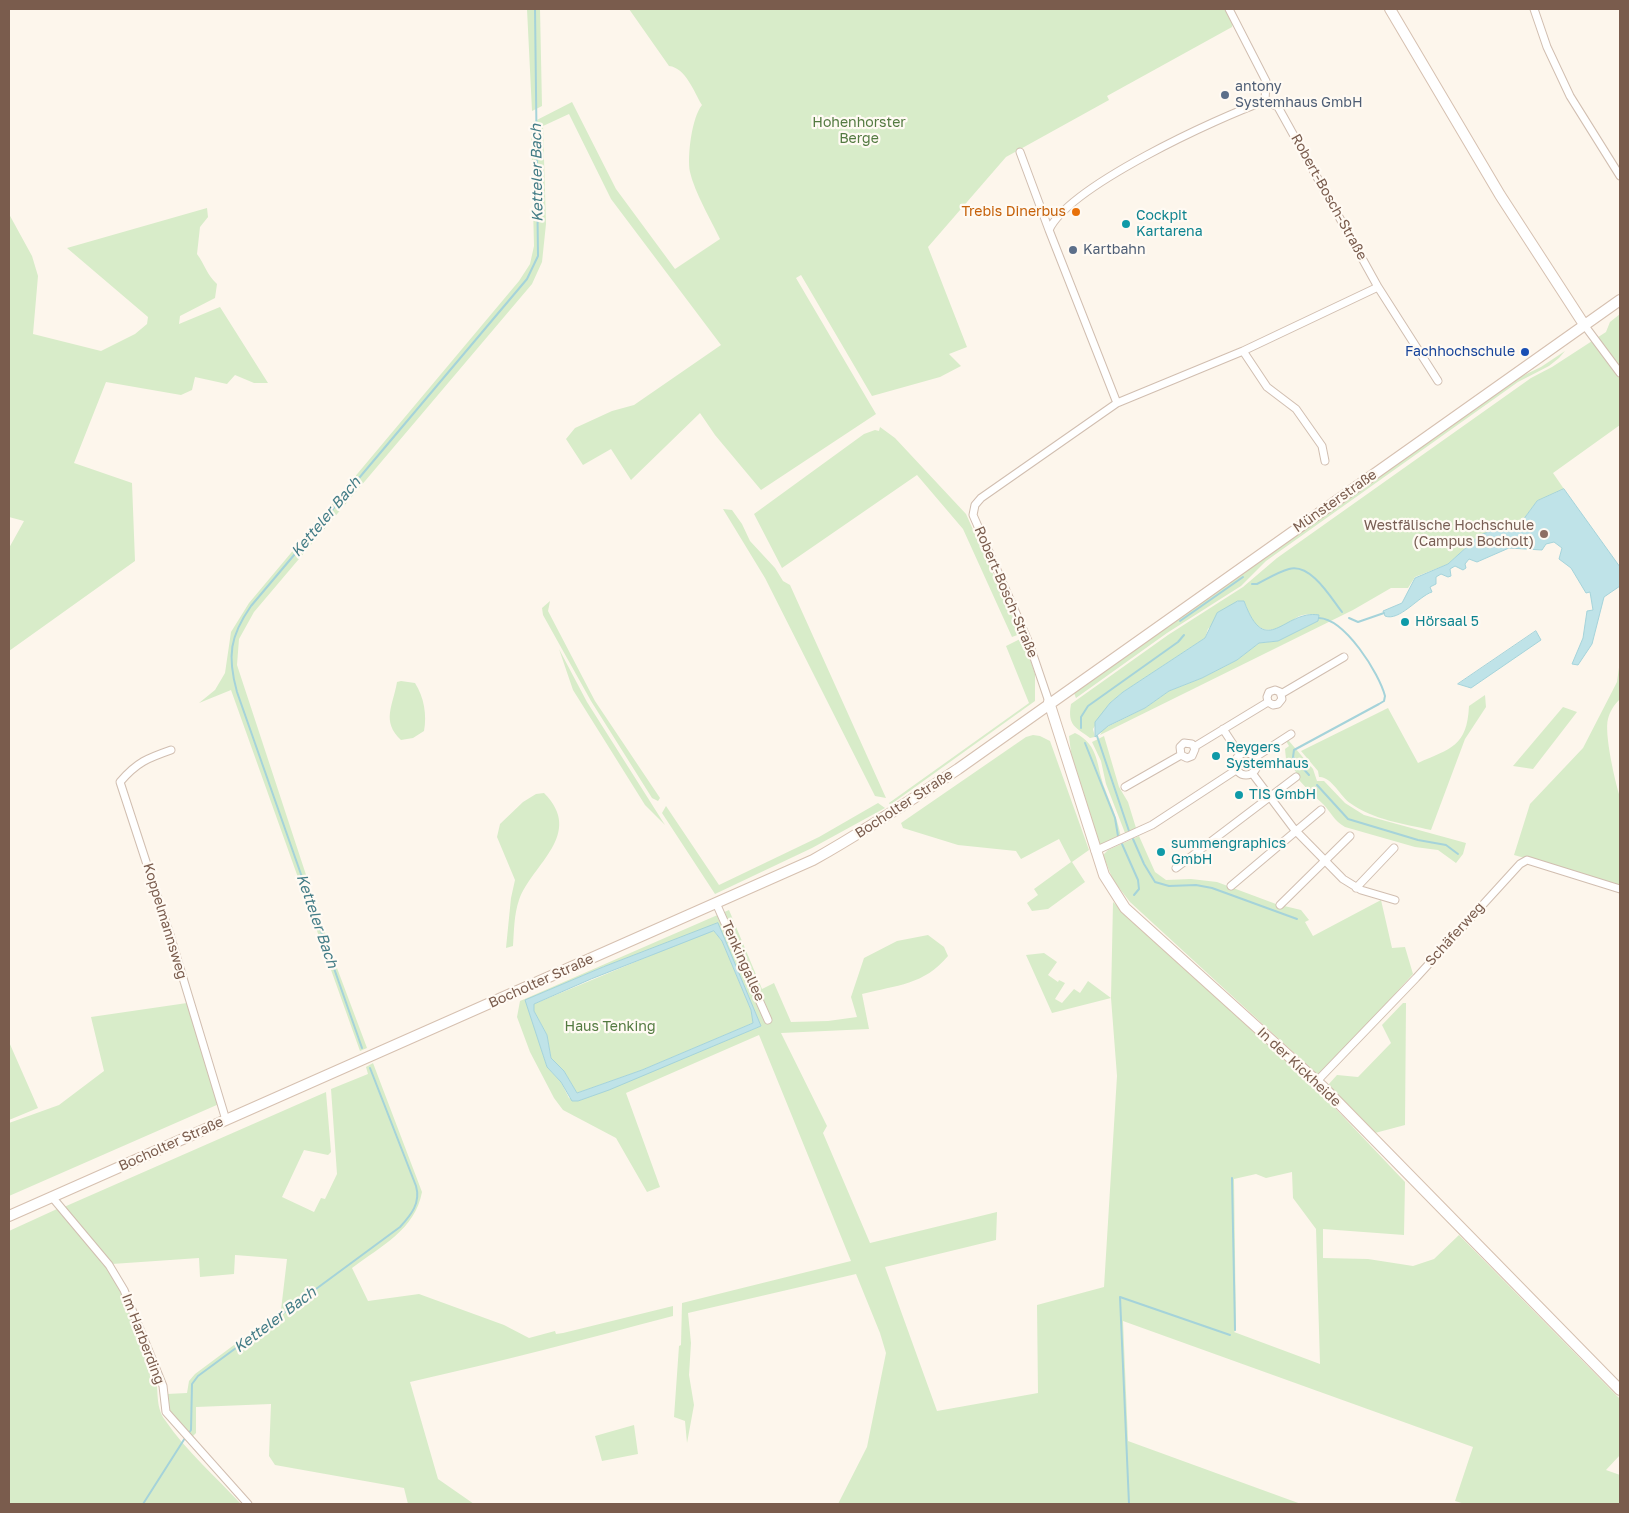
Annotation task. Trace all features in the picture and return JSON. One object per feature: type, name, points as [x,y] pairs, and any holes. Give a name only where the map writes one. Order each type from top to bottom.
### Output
[{"type":"main road","points":[[1390,9],[1500,195],[1585,326]]},
{"type":"main road","name":"Münsterstraße","points":[[1050,702],[1620,300]]},
{"type":"main road","name":"In der Kickheide","points":[[1050,702],[1105,878],[1125,908],[1317,1081],[1620,1390]]},
{"type":"main road","name":"Bocholter Straße","points":[[9,1216],[812,860],[888,817],[1050,702]]},
{"type":"street","points":[[1049,230],[1054,218],[1118,172],[1193,131],[1265,101],[1266,81],[1229,9]]},
{"type":"street","points":[[1534,9],[1547,47],[1570,96],[1620,176]]},
{"type":"street","name":"Robert-Bosch-Straße","points":[[1265,101],[1278,107],[1284,114],[1378,287],[1438,381]]},
{"type":"street","points":[[1020,152],[1117,403]]},
{"type":"street","name":"Robert-Bosch-Straße","points":[[1050,702],[1029,643],[975,520],[975,506],[981,498],[1117,403],[1243,351],[1378,287]]},
{"type":"street","points":[[1585,326],[1620,373]]},
{"type":"street","points":[[1243,351],[1267,387],[1296,408],[1322,446],[1325,461]]},
{"type":"street","points":[[1194,747],[1268,702],[1268,694],[1272,691],[1282,694],[1344,656]]},
{"type":"street","points":[[1223,729],[1240,755]]},
{"type":"street","points":[[1254,758],[1291,734]]},
{"type":"street","points":[[1184,743],[1190,743],[1194,747],[1195,752],[1192,756],[1185,758],[1181,755],[1180,747],[1184,743]]},
{"type":"street","name":"Koppelmannsweg","points":[[171,750],[144,759],[131,768],[120,782],[170,935],[226,1120]]},
{"type":"street","points":[[1248,754],[1254,758],[1256,766],[1252,773],[1245,775],[1236,770],[1236,760],[1240,755],[1248,754]]},
{"type":"street","points":[[1125,788],[1181,755]]},
{"type":"street","points":[[1096,851],[1152,825],[1236,770]]},
{"type":"street","points":[[1252,773],[1296,830],[1343,879],[1356,888],[1396,900]]},
{"type":"street","points":[[1176,868],[1296,777]]},
{"type":"street","points":[[1231,886],[1321,810]]},
{"type":"street","points":[[1280,905],[1350,836]]},
{"type":"street","points":[[1356,888],[1394,848]]},
{"type":"street","name":"Schäferweg","points":[[1317,1081],[1416,978],[1520,864],[1527,860],[1620,889]]},
{"type":"street","name":"Tenkingallee","points":[[716,903],[768,1020]]},
{"type":"street","name":"Im Harberding","points":[[52,1197],[109,1265],[124,1290],[162,1386],[166,1412],[182,1434],[248,1504]]},
{"type":"green space","points":[[527,9],[540,9],[542,106],[532,111]]},
{"type":"green space","name":"Hohenhorster Berge","points":[[629,9],[1227,9],[1234,21],[1232,27],[1107,96],[1109,100],[1006,157],[928,247],[967,347],[949,354],[961,366],[940,377],[872,396],[801,275],[796,278],[876,414],[761,490],[715,435],[700,413],[631,480],[611,449],[583,465],[566,439],[575,428],[612,411],[634,405],[721,345],[611,199],[569,114],[543,126],[546,224],[542,262],[532,284],[254,612],[239,639],[237,665],[334,960],[367,1048],[360,1051],[231,690],[199,703],[215,690],[225,673],[231,632],[249,603],[519,281],[530,264],[534,246],[531,123],[572,102],[616,189],[675,269],[720,239],[699,197],[692,180],[689,165],[691,137],[695,118],[702,105],[685,76],[680,71],[669,66]]},
{"type":"green space","points":[[207,208],[208,217],[200,227],[197,254],[217,284],[215,298],[180,316],[179,324],[220,307],[268,383],[254,383],[235,375],[227,384],[195,377],[192,390],[181,395],[106,382],[74,463],[132,483],[135,561],[9,651],[9,548],[24,521],[9,517],[9,214],[32,256],[38,276],[33,334],[101,351],[135,334],[147,324],[148,317],[67,248]]},
{"type":"green space","points":[[1620,314],[1620,425],[1553,473],[1564,489],[1537,501],[1523,520],[1480,535],[1448,564],[1415,577],[1408,588],[1391,588],[1353,610],[1100,735],[1103,729],[1145,708],[1169,691],[1202,678],[1237,660],[1259,643],[1278,641],[1318,621],[1319,615],[1305,615],[1277,629],[1263,629],[1254,622],[1244,601],[1238,601],[1208,629],[1205,638],[1123,692],[1110,703],[1093,729],[1095,737],[1090,738],[1074,725],[1070,717],[1071,704],[1168,635],[1243,587],[1277,558],[1531,378],[1552,367],[1606,332],[1610,322]]},
{"type":"green space","points":[[1565,351],[1549,366],[1518,382],[1266,561],[1241,586],[1167,633],[1076,698],[1074,693],[1518,378],[1541,367]]},
{"type":"green space","points":[[880,427],[895,438],[966,514],[1020,634],[1012,637],[963,529],[917,475],[782,568],[754,514],[864,434],[875,430],[879,431]]},
{"type":"green space","points":[[723,509],[732,510],[742,524],[750,541],[775,568],[783,581],[790,585],[886,798],[875,796],[765,578]]},
{"type":"green space","points":[[550,601],[548,611],[595,701],[660,798],[658,801],[652,798],[591,701],[543,615],[542,608]]},
{"type":"green space","points":[[1020,639],[1024,641],[1035,674],[1035,701],[890,805],[889,803],[1029,703],[1006,646]]},
{"type":"green space","points":[[559,649],[587,702],[665,825],[645,805],[573,690]]},
{"type":"green space","points":[[1620,660],[1620,699],[1611,711],[1608,719],[1607,735],[1620,797],[1620,885],[1514,855],[1530,804],[1583,748],[1617,682]]},
{"type":"green space","points":[[397,682],[415,683],[423,700],[425,719],[424,731],[413,738],[401,740],[391,726],[390,713]]},
{"type":"green space","points":[[1485,695],[1486,707],[1465,739],[1431,830],[1389,821],[1359,809],[1350,803],[1328,780],[1319,777],[1318,771],[1301,751],[1388,708],[1418,763],[1440,754],[1461,738],[1468,720],[1469,706]]},
{"type":"green space","points":[[1563,707],[1577,712],[1533,769],[1513,766]]},
{"type":"green space","points":[[1075,733],[1083,738],[1093,750],[1121,837],[1102,845],[1099,845],[1072,761],[1069,736]]},
{"type":"green space","points":[[1033,735],[1050,741],[1089,850],[1072,862],[1085,882],[1048,909],[1032,911],[1027,903],[1038,895],[1034,889],[1071,862],[1059,839],[1021,859],[1016,851],[958,845],[903,828],[901,823],[1026,737]]},
{"type":"green space","points":[[1104,736],[1119,787],[1128,802],[1136,828],[1125,833],[1106,784],[1101,761],[1092,742]]},
{"type":"green space","points":[[1286,741],[1289,741],[1313,769],[1317,781],[1324,781],[1345,803],[1364,815],[1466,843],[1463,854],[1456,863],[1438,850],[1415,847],[1341,825],[1294,774],[1296,772],[1286,759],[1285,749],[1289,746]]},
{"type":"green space","points":[[544,793],[555,808],[559,822],[558,835],[552,848],[525,887],[519,900],[515,917],[513,946],[506,948],[511,898],[515,880],[497,837],[500,824],[523,802],[536,794]]},
{"type":"green space","points":[[878,803],[885,808],[812,848],[715,894],[662,813],[666,806],[719,885],[819,837]]},
{"type":"green space","points":[[1139,836],[1155,872],[1166,880],[1191,879],[1217,882],[1276,904],[1301,910],[1309,920],[1305,922],[1313,936],[1381,900],[1392,948],[1405,947],[1413,974],[1323,1073],[1318,1075],[1130,902],[1113,880],[1103,855],[1108,850]]},
{"type":"green space","points":[[1113,902],[1317,1089],[1405,1182],[1404,1235],[1323,1229],[1323,1258],[1368,1259],[1413,1266],[1434,1259],[1459,1235],[1620,1399],[1620,1455],[1606,1470],[1620,1475],[1620,1504],[1465,1504],[1455,1501],[1473,1447],[1123,1321],[1128,1441],[1301,1504],[838,1504],[867,1447],[886,1353],[856,1274],[688,1313],[691,1343],[689,1375],[694,1405],[687,1443],[685,1421],[674,1417],[679,1346],[681,1345],[682,1303],[851,1261],[759,1035],[626,1093],[660,1187],[647,1192],[616,1138],[563,1110],[554,1098],[530,1052],[517,1017],[520,1001],[729,910],[762,989],[774,983],[791,1022],[828,1021],[857,1017],[851,997],[864,958],[897,941],[928,935],[944,947],[948,956],[929,973],[898,986],[862,994],[869,1029],[781,1033],[827,1126],[823,1133],[870,1243],[997,1212],[996,1240],[885,1267],[937,1411],[1038,1393],[1037,1305],[1104,1287],[1117,1076],[1111,998]],"holes":[[[718,924],[761,1026],[578,1101],[569,1098],[561,1082],[547,1067],[526,1000],[603,967]],[[1292,1172],[1293,1198],[1316,1229],[1320,1364],[1234,1332],[1236,1330],[1234,1179],[1256,1174],[1266,1178]]]},
{"type":"green space","name":"Haus Tenking","points":[[714,931],[722,941],[751,1010],[753,1023],[642,1070],[577,1093],[564,1071],[551,1058],[547,1035],[534,1011],[534,1004],[705,933]]},
{"type":"green space","points":[[1044,953],[1057,962],[1048,975],[1058,982],[1059,980],[1065,983],[1055,999],[1062,1003],[1074,989],[1080,993],[1088,981],[1111,998],[1052,1013],[1026,955]]},
{"type":"green space","points":[[187,1003],[219,1104],[9,1196],[9,1123],[59,1105],[104,1071],[91,1017]]},
{"type":"green space","points":[[1403,1003],[1406,1003],[1405,1125],[1375,1133],[1328,1085],[1337,1075],[1358,1077],[1391,1043],[1382,1025]]},
{"type":"green space","points":[[9,1042],[38,1108],[9,1120]]},
{"type":"green space","points":[[373,1063],[422,1192],[412,1217],[404,1227],[385,1244],[352,1268],[368,1301],[419,1294],[504,1325],[529,1338],[555,1331],[556,1334],[563,1333],[673,1306],[673,1316],[410,1382],[438,1479],[474,1504],[408,1504],[404,1488],[275,1465],[269,1456],[271,1404],[196,1407],[196,1433],[192,1437],[169,1411],[167,1394],[187,1393],[189,1381],[195,1374],[281,1310],[287,1259],[235,1255],[234,1274],[200,1277],[199,1258],[112,1264],[64,1207],[326,1092],[331,1152],[328,1155],[304,1150],[282,1197],[314,1212],[321,1198],[325,1199],[337,1174],[331,1089],[368,1074],[366,1067]]},
{"type":"green space","points":[[57,1209],[96,1252],[121,1290],[150,1357],[156,1376],[159,1408],[165,1420],[192,1453],[241,1504],[9,1504],[9,1231]]},
{"type":"green space","points":[[634,1425],[638,1454],[602,1461],[595,1436]]},
{"type":"water","points":[[1564,489],[1620,567],[1620,586],[1604,597],[1592,644],[1578,665],[1572,664],[1583,638],[1587,611],[1593,610],[1590,592],[1586,593],[1571,568],[1559,559],[1562,548],[1554,542],[1546,544],[1542,550],[1509,548],[1477,562],[1469,559],[1465,564],[1466,568],[1463,570],[1455,566],[1450,569],[1451,576],[1448,577],[1441,574],[1436,577],[1436,584],[1430,587],[1432,592],[1403,612],[1391,617],[1385,616],[1383,611],[1402,603],[1415,578],[1448,564],[1480,535],[1523,520],[1537,501]]},
{"type":"water","points":[[1238,601],[1244,601],[1252,619],[1260,628],[1268,630],[1307,615],[1319,615],[1318,621],[1278,641],[1259,643],[1237,660],[1202,678],[1169,691],[1145,708],[1108,726],[1095,737],[1095,722],[1110,703],[1123,692],[1205,638],[1217,613]]},
{"type":"water","points":[[1536,631],[1541,640],[1471,688],[1458,684]]},
{"type":"water","points":[[718,923],[761,1026],[609,1090],[578,1101],[572,1101],[561,1082],[547,1067],[525,1000],[603,967]],"holes":[[[714,931],[722,941],[751,1010],[753,1023],[642,1070],[577,1093],[564,1071],[551,1058],[547,1035],[534,1011],[534,1004],[591,979]]]},
{"type":"waterway","name":"Ketteler Bach","points":[[362,1048],[237,692],[232,668],[232,647],[239,627],[251,606],[527,279],[538,256],[535,9]]},
{"type":"waterway","points":[[1252,584],[1257,584],[1289,569],[1305,571],[1320,583],[1342,612]]},
{"type":"waterway","points":[[1180,621],[1243,577]]},
{"type":"waterway","points":[[1349,618],[1358,622],[1384,613]]},
{"type":"waterway","points":[[1309,775],[1293,757],[1294,750],[1379,704],[1384,701],[1385,696],[1376,674],[1350,637],[1339,627],[1319,618]]},
{"type":"waterway","points":[[1081,728],[1081,717],[1088,706],[1178,642],[1184,635]]},
{"type":"waterway","points":[[1097,736],[1129,831]]},
{"type":"waterway","points":[[1085,743],[1115,818],[1118,836]]},
{"type":"waterway","points":[[1317,785],[1348,819],[1418,840],[1446,845],[1458,854]]},
{"type":"waterway","points":[[1133,839],[1144,864],[1155,882],[1169,886],[1196,885],[1212,888],[1297,919]]},
{"type":"waterway","points":[[1122,844],[1138,880],[1139,889],[1134,895]]},
{"type":"waterway","name":"Ketteler Bach","points":[[188,1434],[191,1430],[192,1384],[198,1376],[400,1227],[414,1208],[417,1198],[416,1186],[370,1068]]},
{"type":"waterway","points":[[1232,1178],[1235,1330]]},
{"type":"waterway","points":[[1129,1504],[1120,1297],[1230,1335]]},
{"type":"waterway","name":"Ketteler Bach","points":[[143,1504],[185,1438]]},
{"type":"place","name":"antony Systemhaus GmbH","points":[[1225,95]]},
{"type":"place","name":"Trebis Dinerbus","points":[[1076,212]]},
{"type":"place","name":"Cockpit Kartarena","points":[[1126,224]]},
{"type":"place","name":"Kartbahn","points":[[1073,250]]},
{"type":"place","name":"Fachhochschule","points":[[1525,352]]},
{"type":"place","name":"Westfälische Hochschule (Campus Bocholt)","points":[[1544,534]]},
{"type":"place","name":"Hörsaal 5","points":[[1405,622]]},
{"type":"place","name":"Reygers Systemhaus","points":[[1216,756]]},
{"type":"place","name":"TIS GmbH","points":[[1239,795]]},
{"type":"place","name":"summengraphics GmbH","points":[[1161,852]]}]
